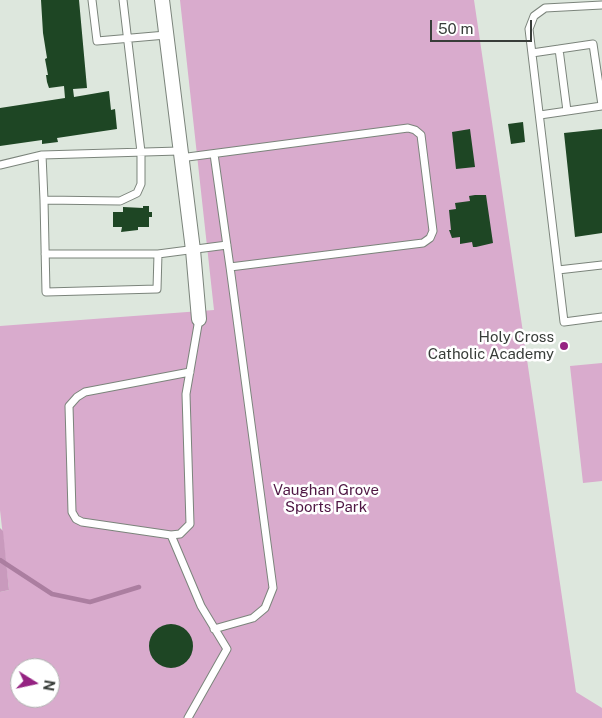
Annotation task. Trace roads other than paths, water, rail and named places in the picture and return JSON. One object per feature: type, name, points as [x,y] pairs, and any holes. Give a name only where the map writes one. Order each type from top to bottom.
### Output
[{"type":"street","points":[[162,0],[179,154],[193,250],[199,319]]},
{"type":"lane","points":[[92,0],[97,41],[166,35]]},
{"type":"lane","points":[[44,200],[120,201],[129,199],[137,193],[141,184],[141,152],[123,0]]},
{"type":"lane","points":[[602,5],[545,8],[534,16],[530,29],[564,322],[602,317]]},
{"type":"lane","points":[[532,53],[593,44],[602,105],[540,115]]},
{"type":"lane","points":[[559,49],[567,111]]},
{"type":"lane","points":[[0,164],[42,155],[141,152],[214,154],[408,128],[415,130],[421,135],[433,231],[430,238],[423,243],[230,267]]},
{"type":"lane","points":[[214,154],[273,588],[265,608],[253,618],[214,629]]},
{"type":"lane","points":[[42,155],[46,292],[157,289],[158,254]]},
{"type":"lane","points":[[45,254],[158,254],[227,245]]},
{"type":"lane","points":[[558,270],[602,265]]},
{"type":"lane","points":[[190,372],[85,392],[77,397],[69,406],[72,512],[76,519],[82,522],[171,535],[180,534],[190,524],[186,394],[190,372],[199,319]]},
{"type":"lane","points":[[171,535],[201,606],[227,649],[188,718]]},
{"type":"waterway","points":[[0,560],[52,594],[90,602],[139,587]]},
{"type":"place","name":"Holy Cross Catholic Academy","points":[[564,346]]},
{"type":"park label","name":"Vaughan Grove Sports Park","points":[[326,498]]}]
